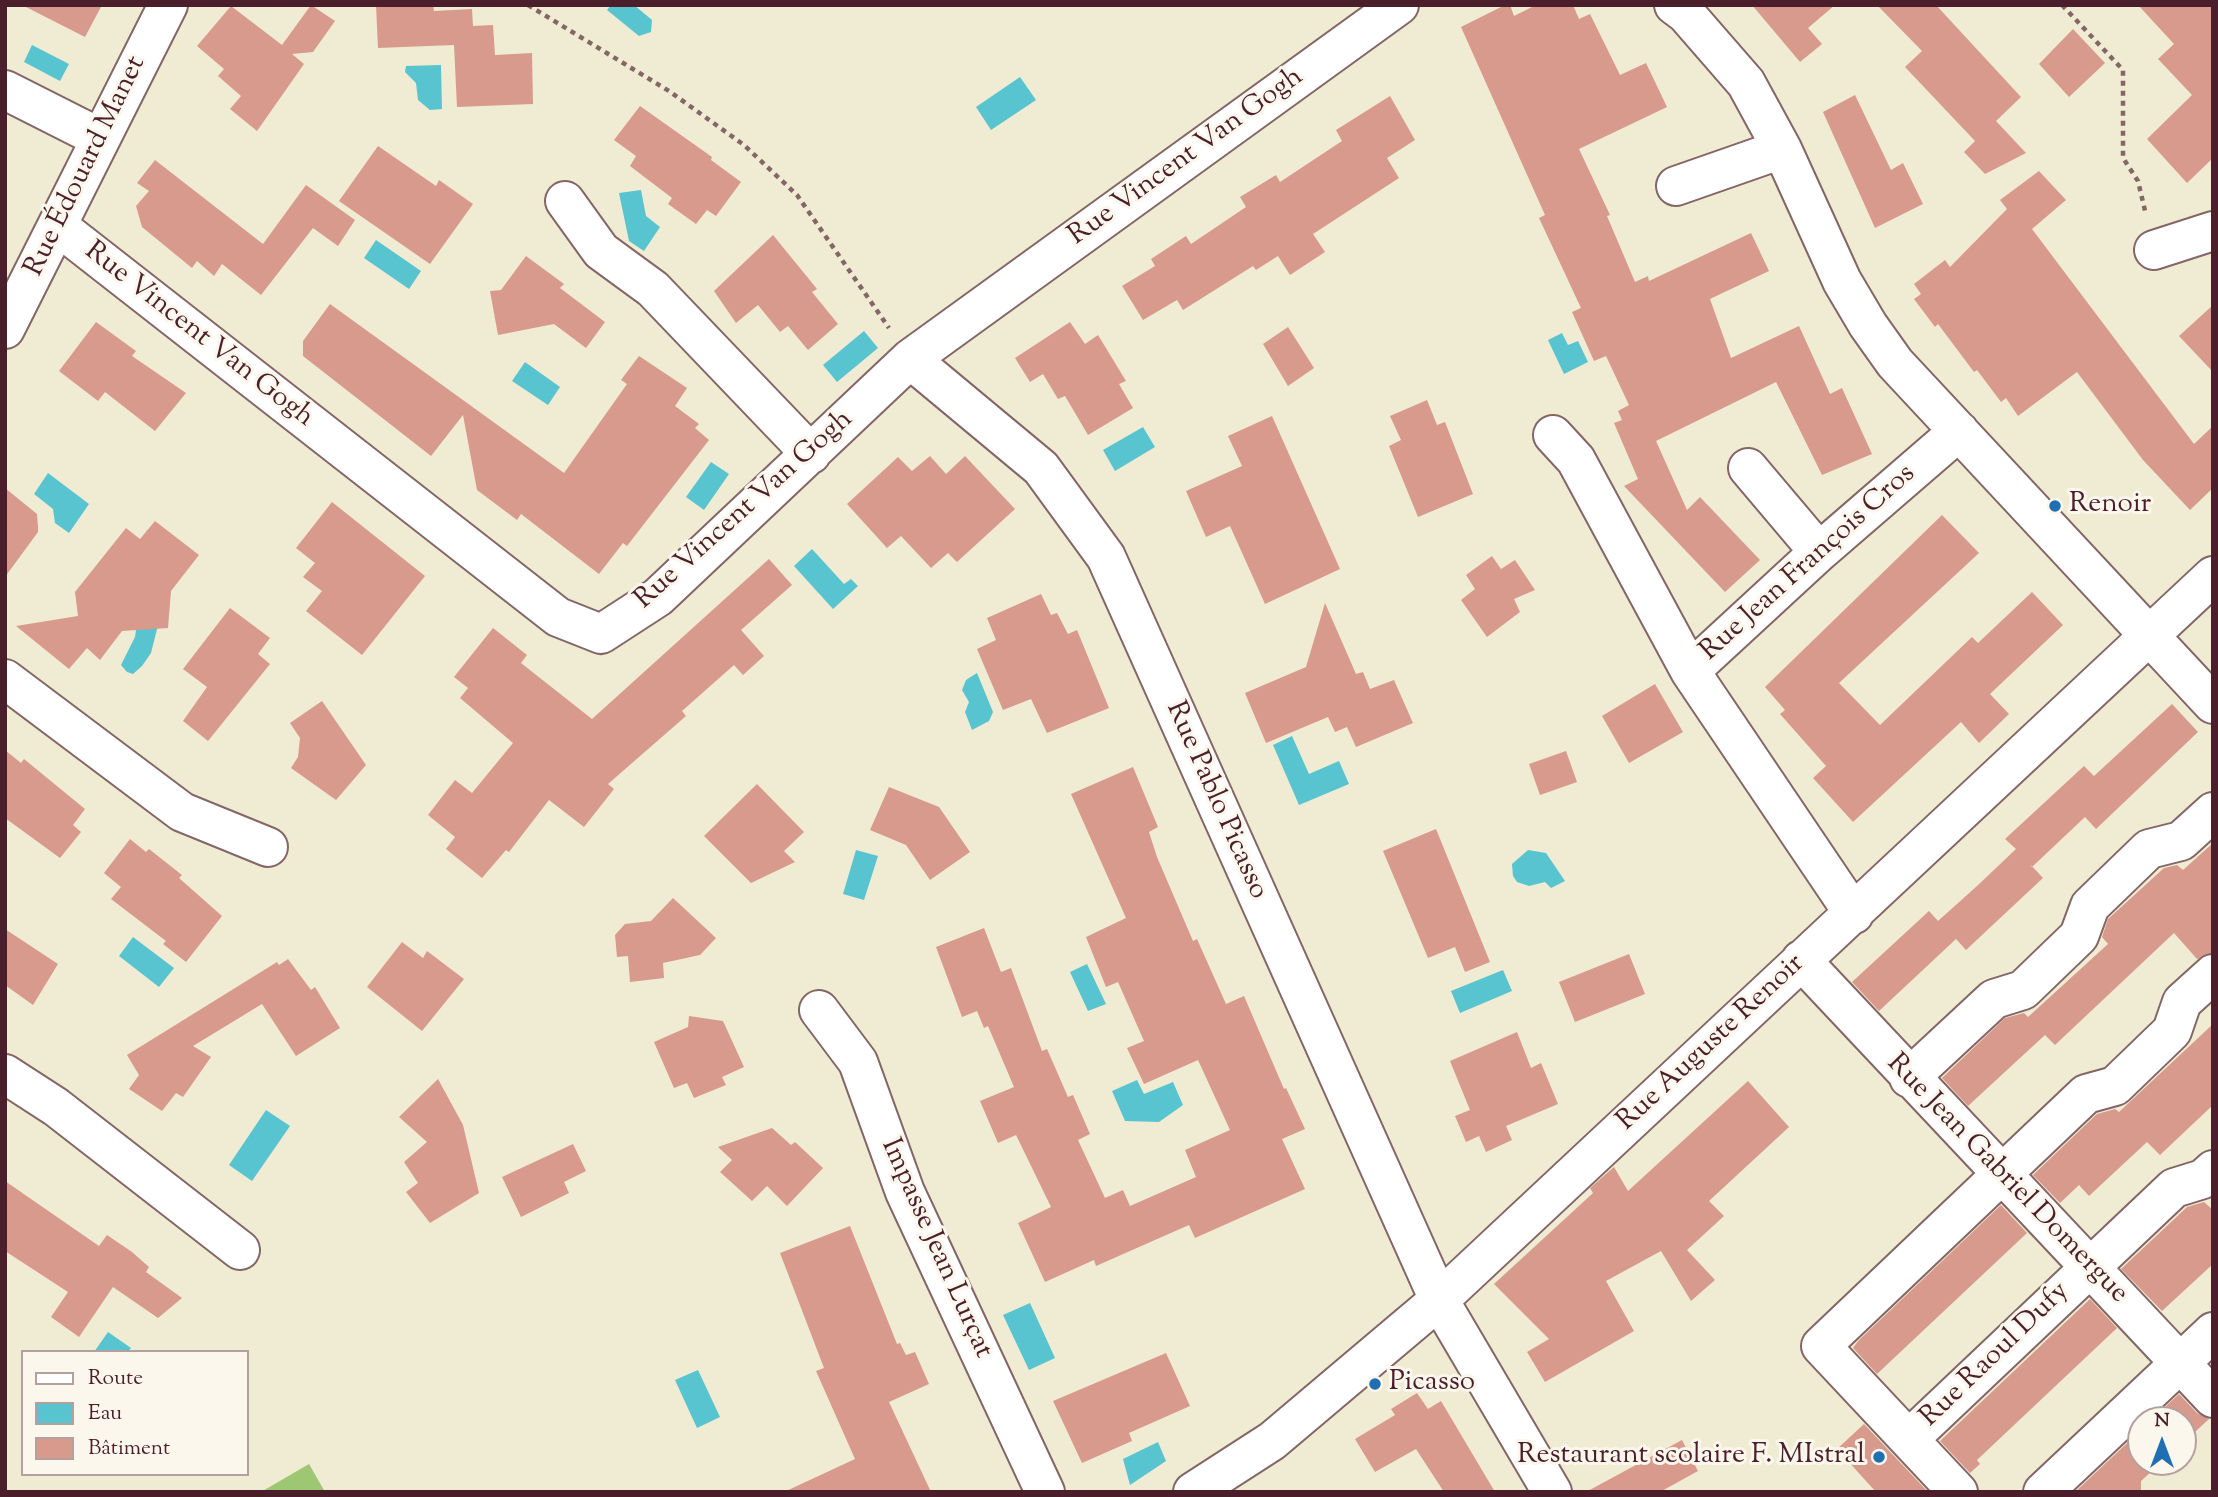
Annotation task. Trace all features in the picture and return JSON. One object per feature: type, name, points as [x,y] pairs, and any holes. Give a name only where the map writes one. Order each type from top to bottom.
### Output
[{"type":"street","name":"Rue Édouard Manet","points":[[9,315],[58,227],[168,5]]},
{"type":"street","name":"Rue Vincent Van Gogh","points":[[58,227],[558,617],[601,634],[658,597],[910,359],[1399,5]]},
{"type":"street","points":[[1674,5],[1686,14],[1746,83],[1782,149],[1842,281],[1895,363],[2213,704]]},
{"type":"street","points":[[5,90],[100,138]]},
{"type":"street","points":[[1676,186],[1782,149]]},
{"type":"street","points":[[565,201],[601,251],[653,289],[811,454]]},
{"type":"street","points":[[2154,250],[2213,231]]},
{"type":"street","name":"Rue Pablo Picasso","points":[[910,359],[1041,468],[1106,557],[1439,1300],[1552,1492]]},
{"type":"street","name":"Rue Jean François Cros","points":[[1854,914],[1690,671],[1819,552],[1959,431]]},
{"type":"street","points":[[1553,435],[1576,460],[1690,671]]},
{"type":"street","points":[[1748,468],[1819,552]]},
{"type":"street","name":"Rue Auguste Renoir","points":[[1193,1492],[1272,1441],[1439,1300],[2213,576]]},
{"type":"street","points":[[5,679],[182,812],[268,847]]},
{"type":"street","points":[[1909,1078],[1994,999],[2023,990],[2042,972],[2079,936],[2090,906],[2149,849],[2181,841],[2213,812]]},
{"type":"street","name":"Rue Jean Gabriel Domergue","points":[[1801,960],[1909,1078],[2213,1398]]},
{"type":"street","points":[[1958,1492],[1821,1346],[2086,1094],[2115,1086],[2172,1031],[2182,1002],[2213,974]]},
{"type":"street","name":"Impasse Jean Lurçat","points":[[819,1010],[858,1062],[905,1192],[1045,1492]]},
{"type":"street","points":[[5,1074],[56,1107],[240,1250]]},
{"type":"street","name":"Rue Raoul Dufy","points":[[1909,1439],[2174,1188],[2203,1179],[2213,1170]]},
{"type":"street","points":[[2043,1492],[2213,1332]]},
{"type":"path","points":[[528,5],[670,91],[744,145],[797,195],[910,359]]},
{"type":"path","points":[[2062,5],[2123,70],[2123,158],[2138,181],[2154,250]]},
{"type":"green space","points":[[309,1464],[325,1492],[261,1492]]},
{"type":"water","points":[[611,5],[634,5],[652,20],[651,32],[639,36],[607,10]]},
{"type":"water","points":[[32,45],[69,64],[60,81],[24,62]]},
{"type":"water","points":[[441,65],[442,109],[430,110],[418,100],[416,83],[405,72],[406,66]]},
{"type":"water","points":[[1020,77],[1036,100],[991,130],[976,107]]},
{"type":"water","points":[[641,190],[646,216],[660,227],[644,251],[629,241],[619,193]]},
{"type":"water","points":[[376,240],[421,271],[409,289],[364,258]]},
{"type":"water","points":[[864,331],[878,348],[837,382],[823,365]]},
{"type":"water","points":[[1562,333],[1568,345],[1578,341],[1588,362],[1564,374],[1548,340]]},
{"type":"water","points":[[525,362],[560,387],[548,405],[512,381]]},
{"type":"water","points":[[1143,427],[1155,447],[1115,471],[1103,450]]},
{"type":"water","points":[[711,462],[729,474],[704,510],[686,497]]},
{"type":"water","points":[[48,473],[89,504],[69,533],[55,523],[53,509],[34,494]]},
{"type":"water","points":[[812,549],[844,584],[851,579],[858,586],[833,609],[794,566]]},
{"type":"water","points":[[157,616],[151,653],[133,674],[127,672],[121,665],[135,637],[138,617]]},
{"type":"water","points":[[977,673],[993,712],[989,721],[972,730],[965,712],[969,702],[962,690],[966,680]]},
{"type":"water","points":[[1292,736],[1309,774],[1339,761],[1349,784],[1299,805],[1273,745]]},
{"type":"water","points":[[856,850],[878,856],[864,900],[843,894]]},
{"type":"water","points":[[1528,850],[1546,853],[1565,881],[1551,888],[1545,882],[1529,886],[1517,882],[1513,876],[1512,864]]},
{"type":"water","points":[[133,937],[174,968],[159,987],[119,956]]},
{"type":"water","points":[[1087,964],[1106,1004],[1088,1011],[1070,972]]},
{"type":"water","points":[[1503,970],[1512,991],[1460,1013],[1451,991]]},
{"type":"water","points":[[1137,1080],[1144,1094],[1173,1082],[1183,1105],[1159,1122],[1125,1121],[1112,1091]]},
{"type":"water","points":[[266,1110],[290,1126],[252,1181],[229,1165]]},
{"type":"water","points":[[1030,1303],[1055,1358],[1029,1370],[1003,1315]]},
{"type":"water","points":[[108,1332],[131,1348],[130,1350],[95,1350]]},
{"type":"water","points":[[698,1370],[720,1417],[697,1428],[675,1380]]},
{"type":"water","points":[[1158,1442],[1166,1461],[1130,1485],[1123,1459]]},
{"type":"building","points":[[22,5],[102,5],[85,37]]},
{"type":"building","points":[[311,5],[335,21],[313,52],[292,54],[304,64],[257,131],[230,109],[241,96],[218,76],[224,69],[197,46],[231,6],[282,45]]},
{"type":"building","points":[[376,5],[433,5],[434,11],[472,9],[473,26],[493,25],[495,55],[532,53],[533,104],[457,107],[454,45],[378,48]]},
{"type":"building","points":[[1510,5],[1514,16],[1536,5],[1573,5],[1579,19],[1590,14],[1620,75],[1646,63],[1667,107],[1579,149],[1610,215],[1607,216],[1635,282],[1648,276],[1649,281],[1751,233],[1769,271],[1710,299],[1731,358],[1799,326],[1830,394],[1842,388],[1872,454],[1822,475],[1776,382],[1656,441],[1687,510],[1700,497],[1760,560],[1725,592],[1624,486],[1638,479],[1614,423],[1622,420],[1618,411],[1629,405],[1606,356],[1594,361],[1572,312],[1581,308],[1539,218],[1545,215],[1461,27]]},
{"type":"building","points":[[1752,5],[1835,5],[1808,28],[1822,44],[1800,62]]},
{"type":"building","points":[[1877,5],[1936,5],[2021,97],[1996,121],[2026,153],[1985,174],[1964,152],[1975,141],[1905,67],[1922,51]]},
{"type":"building","points":[[2138,5],[2213,5],[2213,158],[2187,183],[2147,139],[2192,95],[2158,59],[2174,44]]},
{"type":"building","points":[[2073,29],[2105,63],[2069,97],[2039,64]]},
{"type":"building","points":[[1855,95],[1891,170],[1903,163],[1923,204],[1875,228],[1823,112]]},
{"type":"building","points":[[1390,96],[1415,140],[1387,158],[1399,178],[1313,234],[1325,252],[1290,275],[1278,256],[1256,270],[1253,266],[1183,310],[1177,300],[1143,320],[1122,286],[1155,266],[1151,259],[1186,236],[1191,244],[1246,207],[1240,197],[1276,175],[1280,182],[1342,141],[1336,130]]},
{"type":"building","points":[[640,106],[712,157],[711,160],[741,182],[716,216],[707,210],[696,224],[668,204],[672,198],[630,166],[636,156],[614,140]]},
{"type":"building","points":[[378,146],[436,186],[439,180],[473,204],[430,264],[339,201]]},
{"type":"building","points":[[155,160],[263,244],[306,185],[355,220],[338,246],[313,228],[261,295],[222,264],[214,276],[197,261],[192,268],[142,227],[136,206],[149,191],[137,183]]},
{"type":"building","points":[[2039,171],[2066,200],[2032,229],[2194,444],[2213,426],[2213,488],[2190,510],[2143,460],[2077,372],[2018,416],[2006,398],[2001,402],[1977,370],[1974,372],[1938,324],[1935,327],[1914,299],[1921,294],[1914,284],[1945,260],[1950,267],[2007,209],[2000,200]]},
{"type":"building","points":[[773,235],[817,289],[812,292],[838,324],[808,350],[788,326],[780,332],[758,305],[736,323],[714,291]]},
{"type":"building","points":[[526,256],[564,284],[560,288],[605,322],[586,348],[554,324],[498,335],[490,291],[501,290]]},
{"type":"building","points":[[330,304],[564,473],[627,384],[621,380],[639,356],[687,388],[675,406],[699,424],[695,428],[709,440],[627,546],[623,543],[599,574],[521,514],[517,520],[477,490],[463,415],[431,456],[303,356],[303,341]]},
{"type":"building","points":[[2213,305],[2213,372],[2179,336]]},
{"type":"building","points":[[96,322],[136,351],[132,356],[186,393],[155,431],[105,392],[98,401],[59,371]]},
{"type":"building","points":[[1070,322],[1085,344],[1098,335],[1126,381],[1119,384],[1133,408],[1088,435],[1065,396],[1058,399],[1043,374],[1030,382],[1015,358]]},
{"type":"building","points":[[1288,327],[1314,368],[1288,386],[1263,344]]},
{"type":"building","points":[[1427,400],[1437,425],[1445,422],[1473,494],[1418,517],[1389,446],[1401,440],[1390,416]]},
{"type":"building","points":[[1272,416],[1340,569],[1265,604],[1230,526],[1206,537],[1186,491],[1242,466],[1228,436]]},
{"type":"building","points":[[930,456],[946,474],[965,456],[1015,509],[957,562],[948,553],[931,568],[901,536],[887,548],[847,504],[898,457],[912,471]]},
{"type":"building","points":[[5,488],[37,514],[38,532],[5,577]]},
{"type":"building","points":[[332,502],[425,576],[362,655],[306,611],[322,591],[303,577],[315,563],[296,548]]},
{"type":"building","points":[[1942,515],[1979,553],[1839,683],[1880,725],[1972,637],[1978,643],[2032,592],[2063,625],[1990,694],[2009,714],[1979,743],[1961,722],[1853,822],[1813,778],[1826,766],[1780,714],[1785,710],[1765,687]]},
{"type":"building","points":[[155,521],[199,555],[171,591],[168,628],[122,631],[100,660],[87,648],[69,669],[16,626],[78,616],[75,592],[126,528],[140,539]]},
{"type":"building","points":[[1492,556],[1501,569],[1515,560],[1535,590],[1514,599],[1520,612],[1487,637],[1461,600],[1475,589],[1466,575]]},
{"type":"building","points":[[769,559],[792,585],[741,630],[764,656],[743,675],[734,665],[682,711],[686,716],[608,784],[614,789],[584,827],[549,800],[509,852],[506,850],[482,878],[446,849],[455,837],[428,815],[455,780],[472,793],[513,743],[460,698],[468,688],[454,677],[493,628],[527,655],[521,663],[592,719]]},
{"type":"building","points":[[1041,594],[1051,615],[1057,613],[1068,634],[1077,630],[1109,708],[1047,733],[1031,699],[1003,710],[977,649],[996,640],[987,618]]},
{"type":"building","points":[[1325,603],[1356,674],[1363,672],[1370,689],[1394,680],[1413,723],[1356,747],[1347,727],[1335,732],[1328,717],[1266,743],[1245,693],[1306,667]]},
{"type":"building","points":[[230,608],[270,638],[258,654],[270,664],[208,741],[183,721],[207,687],[183,669]]},
{"type":"building","points":[[1655,684],[1683,732],[1629,763],[1602,716]]},
{"type":"building","points":[[322,701],[366,765],[336,800],[291,768],[298,757],[300,738],[290,723]]},
{"type":"building","points":[[2172,704],[2198,732],[2096,829],[2085,817],[2032,867],[2043,878],[1966,950],[1956,939],[1879,1011],[1852,982],[1929,911],[1938,921],[1977,886],[2016,849],[2005,839],[2084,766],[2094,776]]},
{"type":"building","points":[[5,750],[21,763],[24,759],[85,809],[73,825],[81,832],[60,858],[5,818]]},
{"type":"building","points":[[1566,751],[1577,782],[1540,795],[1529,764]]},
{"type":"building","points":[[1133,767],[1158,827],[1149,832],[1157,857],[1193,941],[1197,939],[1226,1004],[1244,996],[1284,1089],[1286,1088],[1305,1129],[1282,1139],[1305,1189],[1195,1238],[1189,1225],[1096,1266],[1094,1260],[1045,1282],[1018,1223],[1051,1207],[1016,1135],[998,1143],[980,1101],[1014,1087],[988,1026],[984,1028],[977,1011],[962,1017],[936,947],[984,928],[1001,972],[1011,968],[1042,1051],[1047,1049],[1068,1097],[1073,1095],[1090,1134],[1078,1140],[1105,1198],[1123,1190],[1130,1206],[1196,1177],[1185,1150],[1230,1130],[1198,1060],[1144,1084],[1127,1048],[1144,1041],[1118,982],[1106,987],[1086,937],[1126,918],[1071,794]]},
{"type":"building","points":[[757,784],[804,832],[784,851],[795,862],[751,883],[704,836]]},
{"type":"building","points":[[889,787],[939,807],[970,852],[930,880],[906,845],[870,830]]},
{"type":"building","points":[[1436,829],[1490,962],[1465,972],[1455,947],[1428,958],[1383,851]]},
{"type":"building","points":[[130,839],[146,852],[149,849],[182,875],[179,878],[222,916],[186,962],[163,944],[166,941],[111,899],[121,887],[104,873]]},
{"type":"building","points":[[2213,843],[2213,953],[2197,959],[2174,933],[2055,1045],[2045,1035],[1968,1106],[1942,1078],[2005,1018],[2024,1013],[2028,1017],[2108,944],[2102,937],[2108,919],[2164,868],[2177,865],[2183,870]]},
{"type":"building","points":[[673,898],[716,938],[700,955],[663,963],[664,978],[630,982],[628,956],[617,957],[615,935],[625,924],[651,921]]},
{"type":"building","points":[[5,929],[58,964],[33,1005],[5,985]]},
{"type":"building","points":[[402,942],[423,958],[427,951],[464,979],[422,1031],[367,987]]},
{"type":"building","points":[[1629,954],[1645,994],[1575,1022],[1559,982]]},
{"type":"building","points":[[288,959],[311,990],[315,987],[340,1028],[296,1056],[262,1004],[193,1046],[211,1057],[183,1097],[176,1093],[162,1111],[129,1089],[139,1075],[127,1055],[277,962],[279,965]]},
{"type":"building","points":[[689,1016],[723,1021],[744,1067],[722,1077],[726,1085],[694,1098],[687,1083],[674,1088],[654,1042],[688,1027]]},
{"type":"building","points":[[2213,1024],[2213,1105],[2160,1155],[2147,1142],[2089,1196],[2079,1185],[2060,1203],[2033,1175],[2097,1114],[2115,1109],[2119,1112]]},
{"type":"building","points":[[1517,1032],[1531,1068],[1541,1063],[1558,1104],[1506,1126],[1512,1140],[1486,1152],[1479,1136],[1466,1142],[1455,1116],[1470,1110],[1450,1061]]},
{"type":"building","points":[[438,1079],[463,1125],[479,1193],[430,1223],[406,1192],[418,1183],[404,1162],[427,1142],[399,1117]]},
{"type":"building","points":[[1748,1081],[1789,1127],[1709,1201],[1724,1216],[1687,1250],[1715,1280],[1691,1301],[1661,1251],[1606,1281],[1634,1331],[1545,1382],[1527,1352],[1549,1339],[1494,1284],[1593,1193],[1590,1188],[1614,1167],[1628,1191]]},
{"type":"building","points":[[772,1128],[791,1145],[795,1142],[823,1168],[787,1206],[767,1186],[752,1201],[720,1172],[732,1160],[718,1147]]},
{"type":"building","points":[[573,1144],[586,1171],[564,1182],[569,1193],[521,1217],[502,1177]]},
{"type":"building","points":[[5,1181],[99,1246],[107,1235],[149,1267],[146,1272],[182,1298],[158,1318],[113,1287],[79,1337],[51,1317],[68,1292],[5,1251]]},
{"type":"building","points":[[2204,1202],[2213,1210],[2213,1264],[2162,1311],[2121,1269],[2187,1207]]},
{"type":"building","points":[[2001,1205],[2027,1233],[1877,1374],[1853,1348],[1858,1341]]},
{"type":"building","points":[[850,1226],[897,1344],[900,1343],[906,1355],[915,1352],[929,1384],[889,1402],[931,1492],[784,1492],[855,1459],[816,1371],[824,1368],[780,1253]]},
{"type":"building","points":[[2090,1299],[2117,1328],[1977,1460],[1980,1464],[1970,1473],[1940,1441]]},
{"type":"building","points":[[1166,1353],[1190,1406],[1129,1433],[1132,1441],[1082,1463],[1053,1401]]},
{"type":"building","points":[[1417,1393],[1428,1409],[1441,1401],[1495,1492],[1444,1492],[1416,1449],[1375,1472],[1355,1439],[1395,1415],[1391,1409]]},
{"type":"building","points":[[2179,1394],[2190,1406],[2166,1406]]},
{"type":"building","points":[[2197,1413],[2209,1419],[2197,1430]]},
{"type":"building","name":"Restaurant scolaire F. MIstral","points":[[1864,1424],[1928,1492],[1876,1492],[1837,1449]]},
{"type":"building","points":[[1682,1440],[1698,1471],[1660,1492],[1586,1492]]},
{"type":"building","points":[[2127,1443],[2127,1476],[2147,1476],[2141,1481],[2141,1492],[2075,1492]]},
{"type":"place","name":"Renoir","points":[[2055,506]]},
{"type":"place","name":"Picasso","points":[[1375,1384]]},
{"type":"place","name":"Restaurant scolaire F. MIstral","points":[[1879,1457]]}]
